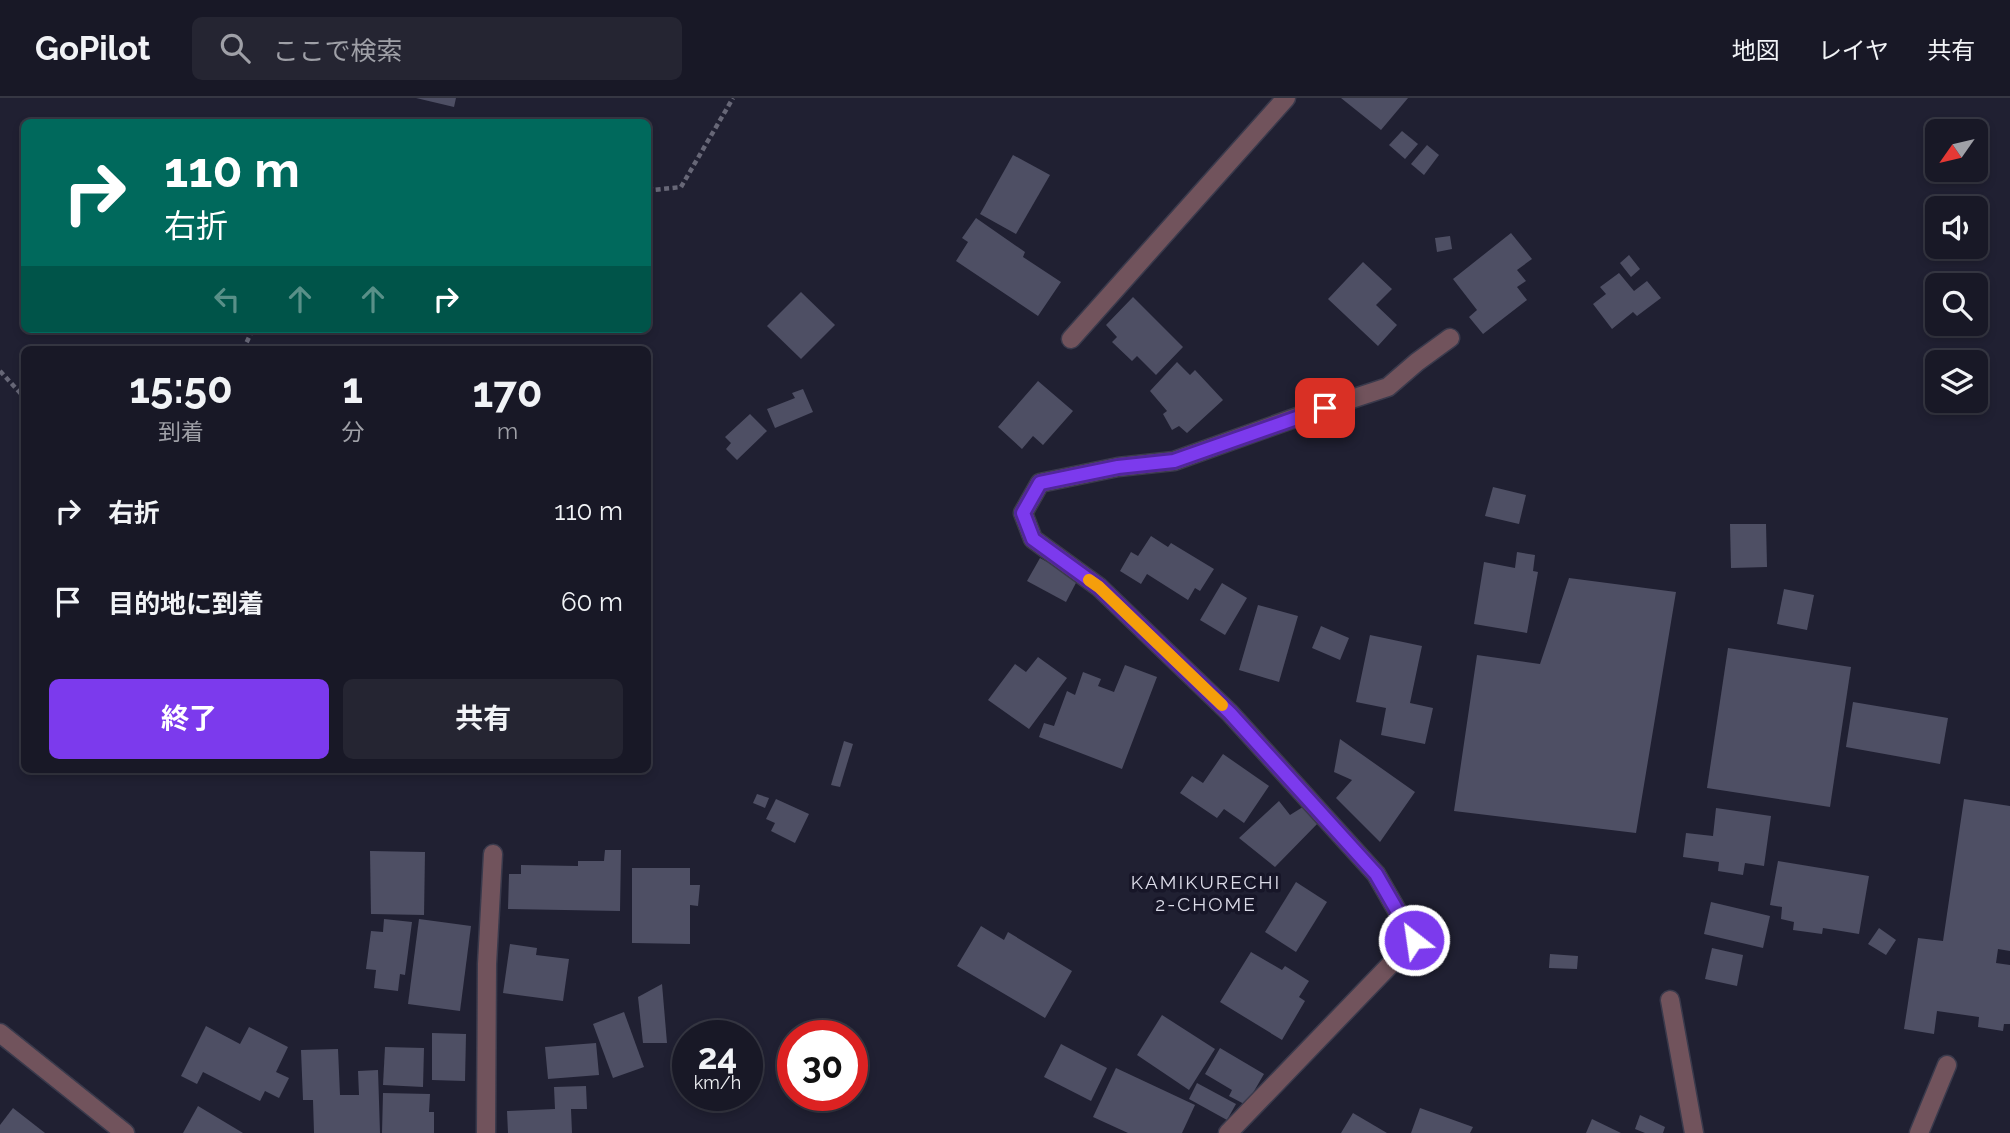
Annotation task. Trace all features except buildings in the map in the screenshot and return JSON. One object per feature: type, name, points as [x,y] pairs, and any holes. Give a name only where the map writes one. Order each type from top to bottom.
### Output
[{"type":"street","points":[[1071,339],[1286,98]]},
{"type":"street","points":[[1228,1133],[1414,940],[1376,874],[1230,713],[1099,587],[1033,539],[1023,513],[1040,483],[1118,467],[1174,461],[1388,387],[1450,338]]},
{"type":"street","points":[[486,1133],[487,964],[493,854]]},
{"type":"street","points":[[1670,1000],[1694,1133]]},
{"type":"street","points":[[0,1032],[125,1133]]},
{"type":"street","points":[[1919,1133],[1947,1065]]},
{"type":"path","points":[[651,189],[681,187],[733,98]]},
{"type":"path","points":[[0,371],[21,394]]},
{"type":"slow traffic","points":[[1089,580],[1222,705]]},
{"type":"district","name":"KAMIKURECHI 2-CHOME","points":[[1206,893]]},
{"type":"route","points":[[1325,408],[1174,461],[1118,467],[1040,483],[1023,513],[1033,539],[1099,587],[1230,713],[1376,874],[1414,940]]}]
